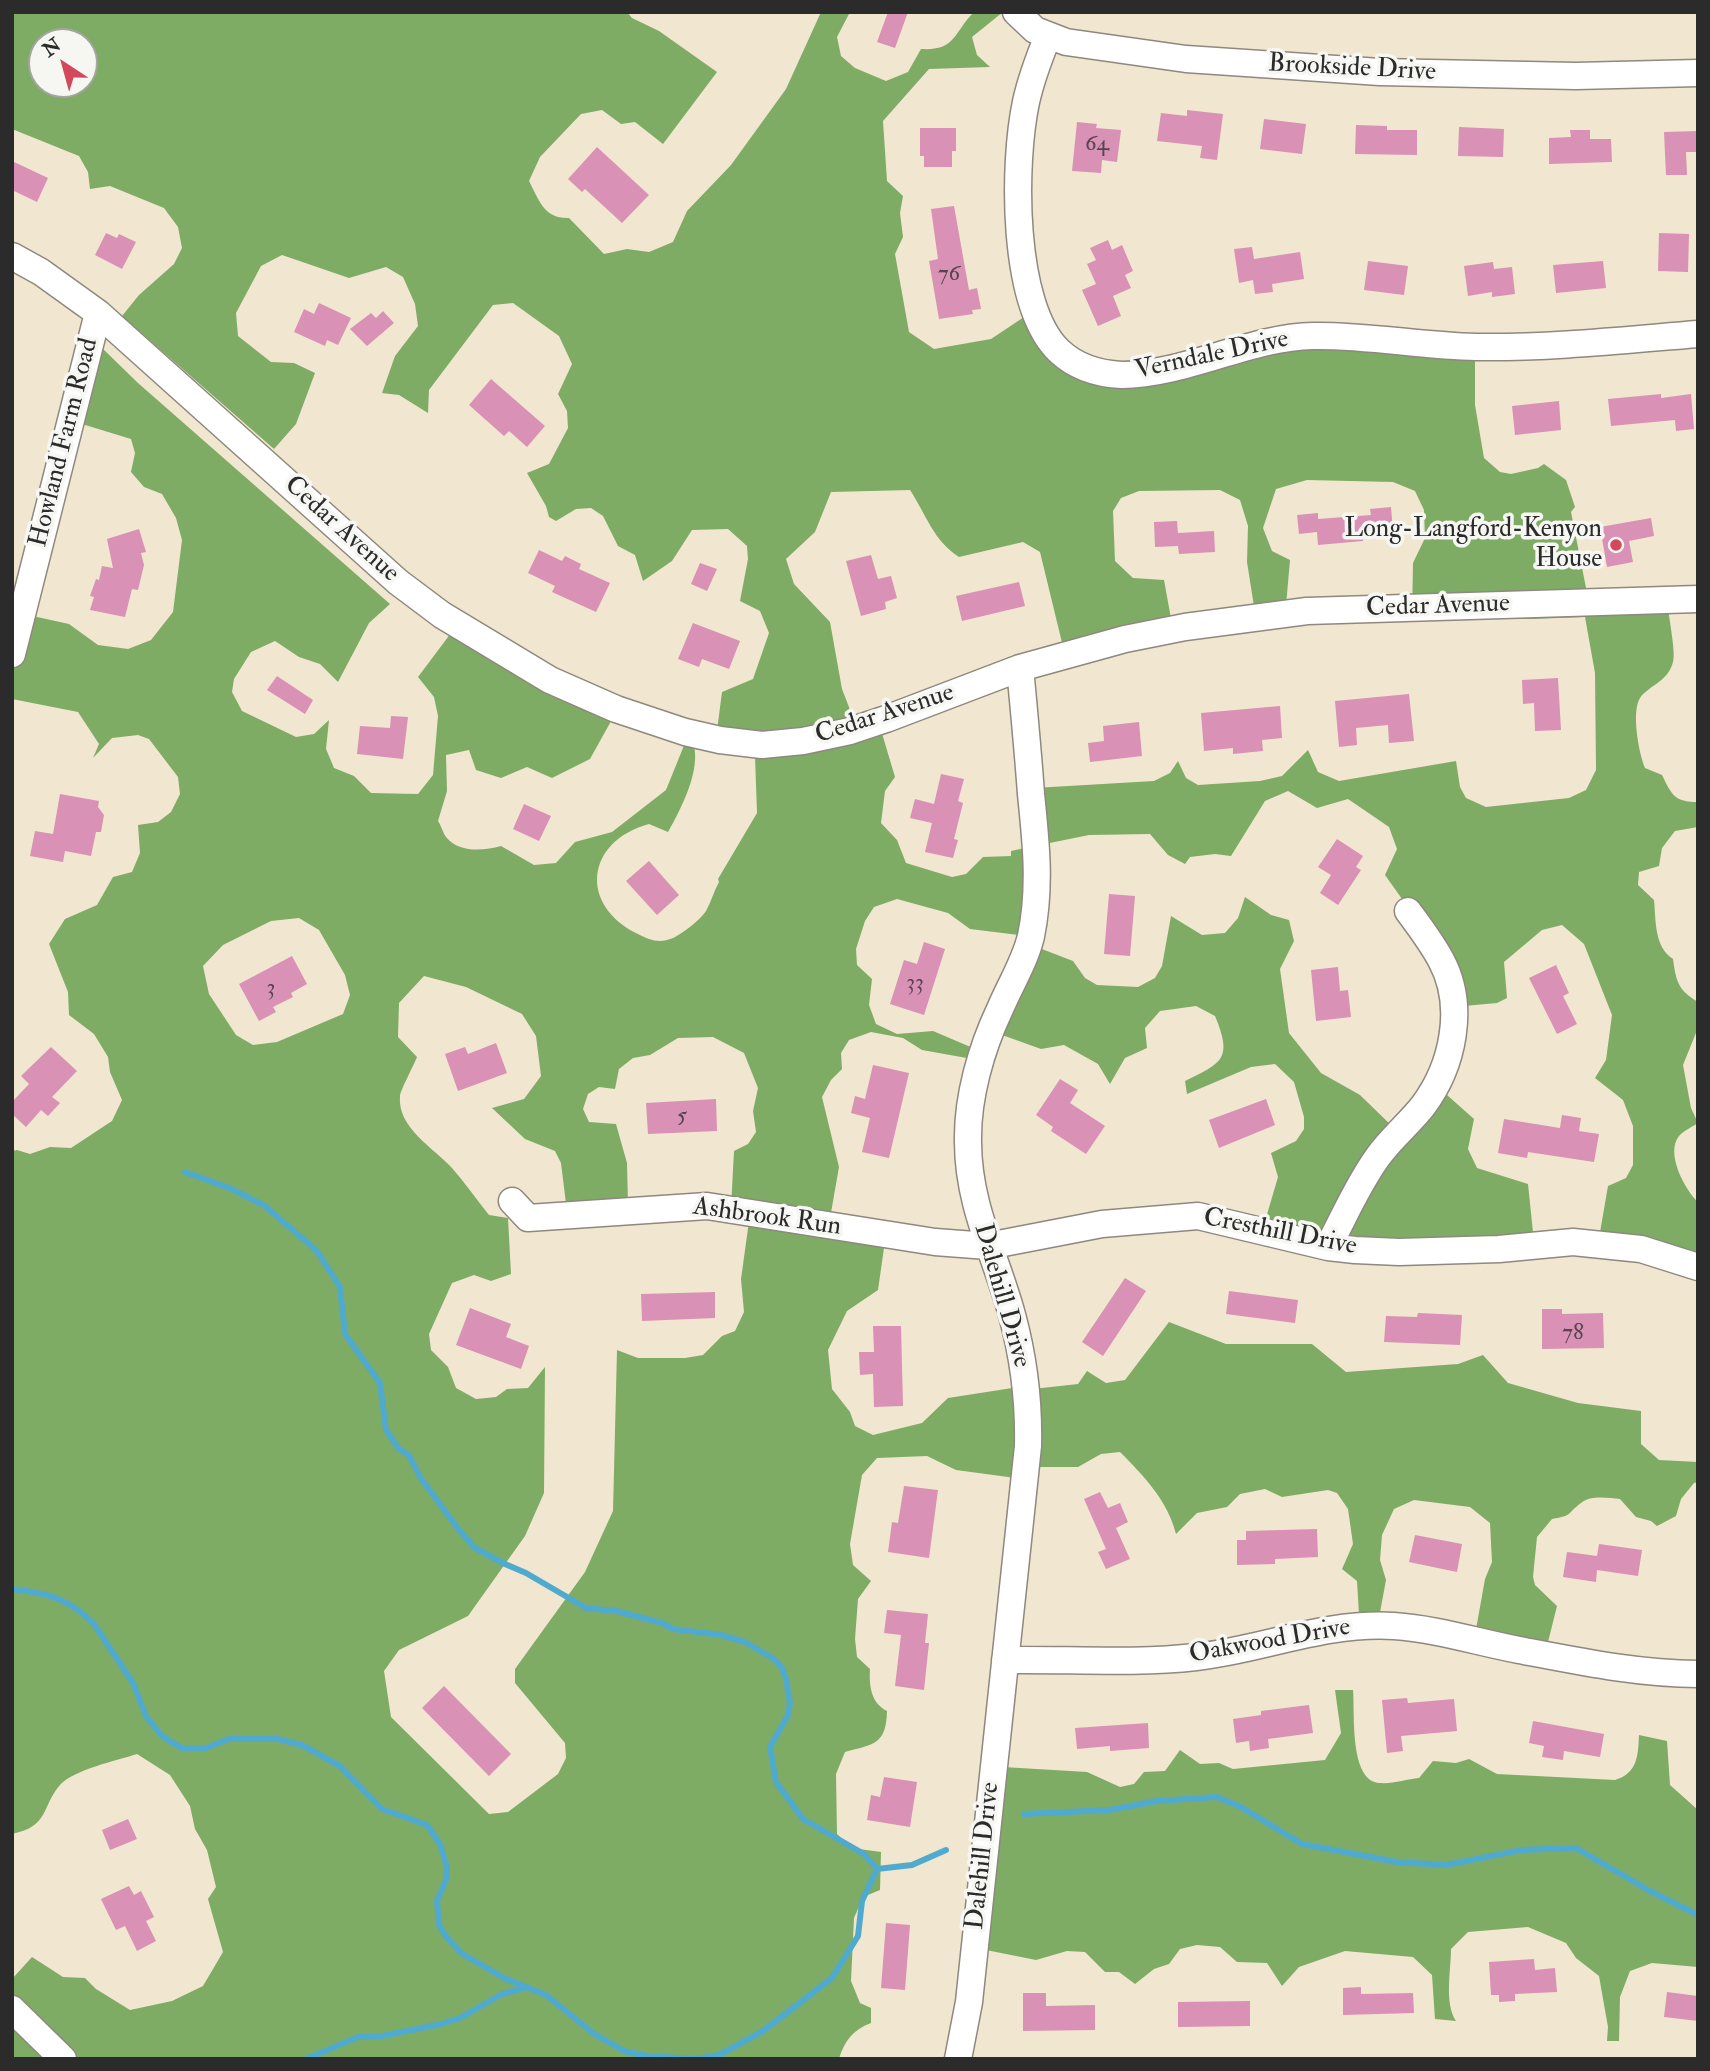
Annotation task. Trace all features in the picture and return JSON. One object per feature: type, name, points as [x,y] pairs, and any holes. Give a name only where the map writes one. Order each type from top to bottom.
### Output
[{"type":"street","name":"Brookside Drive","points":[[1016,12],[1035,30],[1066,42],[1186,59],[1380,72],[1576,76],[1698,73]]},
{"type":"street","name":"Verndale Drive","points":[[1048,36],[1035,67],[1020,141],[1020,234],[1033,309],[1044,332],[1058,351],[1077,365],[1096,372],[1123,375],[1159,370],[1304,336],[1349,337],[1433,346],[1516,347],[1698,334]]},
{"type":"street","name":"Cedar Avenue","points":[[12,256],[41,272],[98,313],[398,582],[442,615],[550,680],[616,709],[685,732],[720,740],[762,745],[803,741],[850,731],[1020,668],[1125,639],[1185,627],[1307,611],[1698,598]]},
{"type":"street","name":"Howland Farm Road","points":[[12,654],[98,313]]},
{"type":"street","name":"Dalehill Drive","points":[[958,2059],[969,2002],[1028,1446],[1029,1413],[1024,1370],[1012,1314],[973,1195],[968,1139],[970,1109],[982,1056],[1030,940],[1037,899],[1038,864],[1020,668]]},
{"type":"street","points":[[1328,1247],[1359,1184],[1378,1155],[1440,1082],[1448,1059],[1454,1009],[1448,977],[1432,944],[1408,911]]},
{"type":"street","name":"Ashbrook Run","points":[[512,1200],[528,1217],[707,1206],[935,1242],[988,1246]]},
{"type":"street","name":"Cresthill Drive","points":[[988,1246],[1102,1224],[1198,1216],[1328,1247],[1399,1252],[1499,1249],[1573,1242],[1641,1249],[1698,1267]]},
{"type":"street","name":"Oakwood Drive","points":[[1005,1660],[1195,1657],[1352,1625],[1439,1631],[1570,1659],[1639,1670],[1698,1674]]},
{"type":"street","points":[[12,2009],[63,2059]]},
{"type":"green space","points":[[12,12],[627,12],[632,18],[659,31],[717,72],[663,144],[635,122],[621,124],[602,110],[581,114],[540,157],[529,181],[548,212],[569,218],[604,254],[627,249],[649,252],[673,242],[687,211],[731,165],[786,89],[821,12],[850,12],[837,37],[841,56],[855,68],[886,81],[908,72],[921,49],[948,44],[974,12],[1003,12],[972,37],[977,55],[990,67],[929,69],[883,121],[887,181],[903,196],[900,213],[903,237],[895,254],[909,332],[934,349],[991,339],[1033,311],[1103,381],[1289,348],[1315,347],[1475,358],[1475,405],[1484,458],[1500,472],[1511,474],[1544,464],[1566,480],[1575,507],[1571,512],[1591,613],[1668,607],[1674,658],[1667,674],[1640,698],[1637,704],[1637,733],[1645,768],[1662,775],[1671,792],[1679,799],[1698,802],[1698,827],[1675,831],[1662,848],[1659,866],[1639,872],[1638,885],[1654,900],[1659,940],[1662,948],[1673,959],[1679,984],[1698,1002],[1698,1028],[1683,1065],[1691,1108],[1698,1123],[1679,1136],[1674,1152],[1678,1171],[1698,1202],[1698,1267],[1599,1238],[1608,1186],[1626,1178],[1633,1165],[1633,1126],[1623,1100],[1595,1078],[1606,1060],[1612,1015],[1584,944],[1562,925],[1542,930],[1504,962],[1507,998],[1497,1003],[1453,1007],[1407,906],[1385,875],[1397,849],[1389,827],[1348,799],[1317,808],[1288,791],[1265,801],[1231,856],[1215,854],[1190,857],[1185,864],[1168,855],[1150,834],[1089,835],[1035,846],[1027,936],[970,929],[948,913],[897,899],[874,907],[865,921],[856,949],[857,965],[872,979],[869,1005],[876,1024],[897,1034],[933,1031],[980,1051],[978,1060],[922,1050],[903,1038],[871,1032],[849,1040],[841,1053],[842,1069],[831,1080],[822,1097],[839,1167],[829,1224],[885,1241],[878,1290],[847,1311],[828,1350],[832,1389],[850,1412],[855,1426],[873,1435],[922,1423],[948,1398],[1025,1386],[1033,1389],[1078,1384],[1087,1371],[1106,1383],[1125,1380],[1169,1322],[1226,1344],[1312,1344],[1346,1372],[1458,1364],[1483,1355],[1508,1383],[1578,1403],[1641,1411],[1641,1444],[1659,1460],[1698,1462],[1698,1482],[1694,1483],[1681,1499],[1676,1516],[1657,1526],[1651,1521],[1636,1517],[1620,1499],[1585,1500],[1567,1515],[1552,1519],[1537,1537],[1533,1577],[1535,1585],[1557,1606],[1544,1658],[1475,1635],[1485,1579],[1492,1562],[1490,1523],[1470,1507],[1414,1500],[1394,1509],[1382,1535],[1380,1560],[1386,1580],[1376,1634],[1360,1631],[1357,1581],[1342,1569],[1353,1544],[1348,1509],[1337,1493],[1328,1490],[1282,1497],[1265,1489],[1240,1494],[1227,1507],[1197,1513],[1176,1534],[1161,1500],[1146,1479],[1120,1452],[1101,1454],[1078,1467],[1027,1467],[1023,1479],[956,1470],[927,1456],[877,1458],[862,1475],[850,1544],[853,1565],[871,1581],[858,1599],[855,1639],[857,1657],[870,1669],[872,1693],[877,1703],[887,1711],[886,1722],[881,1737],[876,1741],[845,1752],[836,1774],[837,1834],[852,1848],[881,1852],[880,1890],[863,1897],[854,1918],[851,1981],[860,2003],[871,2008],[871,2023],[850,2036],[839,2059],[12,2059],[12,1979],[32,1957],[63,1977],[85,1978],[96,1989],[130,2010],[172,2001],[203,1986],[223,1952],[208,1899],[216,1887],[207,1850],[195,1829],[190,1806],[170,1775],[137,1754],[85,1770],[67,1779],[54,1793],[39,1821],[12,1834],[12,1151],[30,1154],[50,1147],[71,1148],[112,1121],[122,1100],[110,1072],[108,1057],[94,1034],[69,1015],[68,992],[49,944],[65,919],[97,905],[113,877],[132,872],[140,853],[138,825],[158,822],[171,812],[180,794],[178,777],[149,739],[138,735],[112,738],[93,758],[99,744],[78,712],[12,699],[12,664],[28,615],[69,624],[98,645],[128,649],[151,640],[173,612],[182,540],[176,518],[162,494],[144,487],[131,472],[135,453],[131,439],[82,424],[101,347],[138,383],[390,604],[369,623],[338,682],[320,664],[299,657],[275,641],[251,652],[234,679],[232,692],[242,711],[296,737],[314,734],[329,720],[326,749],[334,768],[354,776],[371,793],[418,794],[433,775],[438,716],[434,697],[418,677],[454,629],[611,715],[610,723],[590,759],[552,778],[527,767],[501,778],[476,770],[469,750],[446,755],[447,791],[438,821],[446,837],[464,848],[479,850],[501,846],[534,865],[556,863],[575,842],[612,832],[666,790],[685,743],[693,742],[695,764],[692,776],[684,801],[668,832],[649,824],[628,832],[612,844],[602,859],[597,874],[599,891],[606,907],[619,922],[647,938],[659,941],[673,938],[703,915],[718,879],[757,813],[755,756],[715,746],[722,692],[753,679],[769,633],[760,611],[740,601],[748,559],[747,546],[728,529],[692,530],[672,561],[643,581],[635,555],[618,546],[603,516],[591,508],[576,509],[556,521],[549,517],[546,506],[527,473],[549,464],[568,428],[567,411],[558,394],[572,364],[559,336],[513,303],[493,305],[429,390],[428,413],[399,395],[382,393],[395,356],[418,326],[415,304],[403,277],[386,267],[349,278],[282,255],[261,266],[236,313],[238,336],[271,362],[294,363],[315,373],[296,424],[274,449],[122,316],[139,295],[174,264],[182,248],[178,227],[164,208],[110,186],[90,189],[88,172],[79,156],[12,129]],"holes":[[[1307,480],[1393,482],[1415,491],[1424,510],[1425,538],[1413,563],[1412,616],[1531,619],[1585,617],[1595,673],[1596,770],[1586,790],[1569,798],[1486,807],[1466,798],[1460,787],[1456,761],[1339,781],[1318,772],[1308,750],[1282,776],[1260,781],[1198,785],[1186,778],[1178,761],[1170,773],[1154,781],[1034,788],[1034,846],[1011,851],[1011,856],[983,857],[966,874],[952,877],[906,863],[897,840],[881,823],[885,791],[895,777],[881,730],[859,733],[842,689],[830,622],[794,584],[786,559],[815,532],[831,492],[910,490],[937,535],[959,557],[1023,542],[1040,552],[1065,655],[1174,635],[1164,580],[1133,578],[1115,561],[1113,511],[1121,498],[1139,491],[1220,490],[1240,500],[1248,526],[1247,562],[1256,619],[1285,617],[1290,560],[1272,551],[1263,528],[1276,489]],[[299,918],[319,930],[345,975],[350,995],[343,1014],[277,1042],[253,1045],[236,1035],[209,994],[203,966],[223,945],[271,921]],[[424,976],[466,987],[522,1014],[536,1036],[541,1076],[524,1099],[492,1108],[525,1139],[555,1151],[561,1163],[567,1212],[628,1205],[627,1163],[616,1124],[589,1122],[583,1109],[588,1094],[599,1087],[615,1089],[619,1069],[633,1058],[650,1055],[678,1038],[713,1037],[744,1053],[758,1088],[753,1111],[756,1132],[748,1144],[734,1151],[731,1208],[750,1214],[741,1279],[744,1312],[735,1331],[722,1336],[703,1355],[685,1358],[638,1358],[617,1350],[613,1511],[585,1572],[515,1669],[515,1683],[565,1743],[566,1758],[558,1774],[508,1812],[489,1814],[391,1717],[384,1671],[399,1650],[468,1616],[525,1536],[544,1493],[545,1367],[528,1388],[507,1389],[496,1397],[476,1399],[456,1388],[448,1367],[431,1350],[429,1334],[452,1283],[474,1275],[491,1281],[511,1274],[508,1218],[489,1215],[452,1168],[410,1128],[404,1118],[400,1096],[417,1057],[398,1037],[399,1003]]]},
{"type":"green space","points":[[1245,897],[1271,915],[1289,920],[1294,941],[1280,969],[1289,1033],[1321,1073],[1360,1095],[1395,1129],[1438,1087],[1474,1119],[1468,1149],[1477,1168],[1528,1184],[1534,1242],[1412,1250],[1263,1228],[1278,1177],[1271,1153],[1296,1141],[1304,1129],[1304,1117],[1294,1082],[1275,1064],[1251,1067],[1187,1094],[1185,1081],[1215,1064],[1223,1051],[1215,1016],[1196,1006],[1160,1011],[1145,1028],[1147,1048],[1125,1058],[1110,1084],[1098,1064],[1064,1045],[1041,1049],[991,1031],[1034,946],[1073,961],[1085,978],[1097,985],[1138,987],[1155,978],[1162,966],[1171,916],[1202,935],[1225,933],[1238,918]]},
{"type":"green space","points":[[1335,1690],[1353,1690],[1358,1759],[1370,1780],[1380,1783],[1419,1778],[1433,1761],[1456,1763],[1469,1759],[1497,1774],[1615,1780],[1623,1777],[1632,1768],[1637,1756],[1639,1735],[1667,1741],[1670,1785],[1698,1810],[1698,1967],[1652,1963],[1630,1971],[1620,1997],[1619,2041],[1607,2041],[1608,2027],[1599,1976],[1576,1958],[1566,1943],[1528,1927],[1468,1932],[1451,1949],[1449,1996],[1456,2021],[1435,2019],[1432,1975],[1413,1957],[1345,1951],[1299,1967],[1282,1986],[1267,1963],[1237,1962],[1220,1947],[1197,1945],[1180,1949],[1169,1964],[1154,1969],[1135,1984],[1119,1972],[1105,1972],[1085,1952],[1067,1951],[1036,1960],[981,1949],[1003,1767],[1087,1772],[1120,1787],[1134,1784],[1144,1772],[1165,1771],[1180,1750],[1200,1764],[1219,1763],[1233,1769],[1325,1760],[1341,1733]]},
{"type":"building","points":[[888,12],[908,12],[895,48],[877,42]]},
{"type":"building","points":[[1187,110],[1223,114],[1217,160],[1200,158],[1202,146],[1157,141],[1161,113],[1187,116]]},
{"type":"building","points":[[1264,119],[1306,124],[1302,154],[1260,149]]},
{"type":"building","points":[[1077,122],[1097,124],[1096,128],[1121,130],[1117,162],[1102,160],[1101,173],[1072,171]]},
{"type":"building","points":[[1356,125],[1387,126],[1387,130],[1417,130],[1417,155],[1355,154]]},
{"type":"building","points":[[1459,127],[1504,129],[1503,157],[1458,156]]},
{"type":"building","points":[[920,128],[956,128],[956,151],[952,151],[952,167],[924,167],[924,156],[920,156]]},
{"type":"building","points":[[1570,130],[1590,130],[1590,139],[1611,139],[1612,162],[1549,164],[1549,138],[1571,137]]},
{"type":"building","points":[[1698,131],[1698,152],[1686,152],[1687,175],[1666,175],[1664,132]]},
{"type":"building","points":[[597,147],[649,195],[622,223],[585,189],[582,192],[568,179]]},
{"type":"building","points":[[12,161],[48,178],[37,202],[12,190]]},
{"type":"building","points":[[954,206],[969,290],[977,288],[981,309],[972,310],[973,314],[939,319],[929,261],[938,259],[931,209]]},
{"type":"building","points":[[106,233],[117,238],[119,234],[136,242],[122,269],[95,255]]},
{"type":"building","points":[[1659,233],[1689,234],[1688,272],[1658,271]]},
{"type":"building","points":[[1108,240],[1112,250],[1122,245],[1133,271],[1125,275],[1131,288],[1113,296],[1121,316],[1098,326],[1082,290],[1096,284],[1087,264],[1096,260],[1090,248]]},
{"type":"building","points":[[1252,247],[1254,259],[1300,252],[1304,279],[1272,284],[1273,292],[1255,294],[1253,280],[1239,283],[1234,249]]},
{"type":"building","points":[[1368,261],[1408,266],[1404,295],[1364,290]]},
{"type":"building","points":[[1603,261],[1606,288],[1556,293],[1553,265]]},
{"type":"building","points":[[1493,262],[1494,269],[1512,267],[1515,294],[1492,297],[1492,292],[1468,296],[1464,266]]},
{"type":"building","points":[[319,303],[351,318],[338,345],[327,340],[325,346],[294,332],[304,309],[314,314]]},
{"type":"building","points":[[383,311],[394,323],[367,346],[350,329],[371,313],[376,318]]},
{"type":"building","points":[[491,379],[545,426],[527,447],[509,431],[504,436],[469,405]]},
{"type":"building","points":[[1661,394],[1661,398],[1691,394],[1694,429],[1676,431],[1675,420],[1611,426],[1608,399]]},
{"type":"building","points":[[1559,401],[1561,430],[1515,435],[1512,406]]},
{"type":"building","points":[[1391,507],[1393,531],[1363,533],[1363,541],[1318,545],[1317,532],[1299,534],[1297,515],[1318,513],[1318,519],[1371,515],[1370,509]]},
{"type":"building","name":"Long-Langford-Kenyon House","points":[[1651,518],[1654,536],[1629,541],[1633,562],[1607,567],[1600,527]]},
{"type":"building","points":[[1177,521],[1178,533],[1214,531],[1215,552],[1179,554],[1178,546],[1155,547],[1154,522]]},
{"type":"building","points":[[139,529],[146,552],[141,553],[144,565],[138,590],[132,589],[125,617],[90,610],[94,597],[90,596],[96,579],[99,580],[102,566],[113,568],[107,539]]},
{"type":"building","points":[[539,550],[562,561],[565,556],[581,564],[579,569],[610,583],[596,612],[552,592],[555,586],[528,573]]},
{"type":"building","points":[[871,555],[878,579],[891,576],[897,598],[885,602],[886,609],[861,616],[846,561]]},
{"type":"building","points":[[700,563],[717,569],[707,591],[691,584]]},
{"type":"building","points":[[1019,582],[1025,606],[962,621],[956,596]]},
{"type":"building","points":[[693,623],[740,641],[729,669],[702,659],[699,667],[678,659]]},
{"type":"building","points":[[277,676],[313,700],[305,714],[267,690]]},
{"type":"building","points":[[1558,678],[1561,730],[1535,731],[1534,703],[1523,704],[1522,680]]},
{"type":"building","points":[[1409,694],[1414,741],[1389,743],[1388,725],[1356,728],[1357,745],[1339,747],[1335,701]]},
{"type":"building","points":[[1280,706],[1282,738],[1262,740],[1263,751],[1233,754],[1233,748],[1204,751],[1201,713]]},
{"type":"building","points":[[391,716],[408,717],[403,759],[357,754],[360,726],[390,728]]},
{"type":"building","points":[[1139,722],[1142,756],[1090,762],[1088,743],[1104,741],[1103,726]]},
{"type":"building","points":[[941,774],[964,779],[958,801],[963,803],[954,839],[958,840],[953,858],[925,852],[932,823],[910,818],[915,799],[934,804]]},
{"type":"building","points":[[60,794],[99,801],[98,807],[104,815],[101,832],[96,832],[91,856],[65,851],[63,862],[30,856],[35,831],[53,834]]},
{"type":"building","points":[[524,804],[551,816],[539,841],[513,829]]},
{"type":"building","points":[[1337,839],[1363,856],[1356,867],[1361,870],[1338,905],[1320,893],[1331,875],[1318,867]]},
{"type":"building","points":[[649,861],[679,895],[657,915],[626,881]]},
{"type":"building","points":[[1109,894],[1135,896],[1130,956],[1104,954]]},
{"type":"building","points":[[924,942],[945,949],[924,1015],[890,1004],[904,960],[917,964]]},
{"type":"building","points":[[292,956],[307,984],[291,993],[293,997],[273,1007],[276,1012],[259,1021],[239,984]]},
{"type":"building","points":[[1556,965],[1569,993],[1563,996],[1577,1024],[1557,1034],[1529,978]]},
{"type":"building","points":[[1338,967],[1340,991],[1348,990],[1351,1017],[1316,1021],[1311,970]]},
{"type":"building","points":[[496,1043],[507,1073],[458,1091],[445,1054],[465,1047],[468,1054]]},
{"type":"building","points":[[51,1047],[77,1071],[52,1097],[60,1103],[48,1116],[41,1110],[26,1127],[12,1114],[12,1102],[29,1084],[21,1076]]},
{"type":"building","points":[[873,1065],[909,1073],[889,1158],[862,1152],[870,1118],[851,1113],[855,1096],[865,1099]]},
{"type":"building","points":[[1060,1079],[1078,1090],[1070,1103],[1105,1126],[1086,1154],[1051,1131],[1053,1127],[1036,1115]]},
{"type":"building","points":[[716,1099],[717,1131],[648,1134],[646,1103]]},
{"type":"building","points":[[1266,1099],[1275,1125],[1219,1148],[1209,1120]]},
{"type":"building","points":[[1562,1115],[1581,1118],[1579,1131],[1599,1134],[1594,1162],[1528,1152],[1527,1158],[1498,1153],[1504,1119],[1560,1128]]},
{"type":"building","points":[[1125,1278],[1146,1291],[1103,1356],[1082,1342]]},
{"type":"building","points":[[1229,1291],[1298,1300],[1295,1323],[1226,1314]]},
{"type":"building","points":[[715,1292],[715,1318],[642,1321],[641,1294]]},
{"type":"building","points":[[470,1308],[511,1324],[506,1337],[529,1346],[521,1369],[456,1345]]},
{"type":"building","points":[[1542,1309],[1562,1309],[1562,1314],[1603,1313],[1604,1348],[1542,1349]]},
{"type":"building","points":[[1418,1313],[1462,1315],[1460,1345],[1384,1342],[1386,1316],[1417,1317]]},
{"type":"building","points":[[873,1326],[901,1326],[903,1406],[874,1407],[873,1374],[860,1375],[859,1352],[874,1352]]},
{"type":"building","points":[[904,1486],[938,1490],[929,1558],[888,1552],[892,1522],[898,1523]]},
{"type":"building","points":[[1100,1492],[1108,1508],[1120,1503],[1128,1522],[1116,1528],[1130,1559],[1106,1569],[1098,1552],[1106,1549],[1084,1499]]},
{"type":"building","points":[[1317,1529],[1318,1557],[1275,1559],[1275,1564],[1237,1565],[1237,1540],[1246,1540],[1246,1531]]},
{"type":"building","points":[[1415,1535],[1462,1544],[1457,1572],[1409,1562]]},
{"type":"building","points":[[1599,1544],[1642,1550],[1638,1576],[1597,1570],[1596,1582],[1563,1577],[1567,1552],[1597,1556]]},
{"type":"building","points":[[887,1610],[928,1614],[925,1643],[929,1643],[924,1690],[895,1686],[901,1635],[884,1633]]},
{"type":"building","points":[[444,1686],[511,1754],[489,1776],[422,1708]]},
{"type":"building","points":[[1407,1698],[1408,1703],[1454,1699],[1457,1731],[1401,1736],[1403,1751],[1387,1753],[1382,1700]]},
{"type":"building","points":[[1309,1705],[1313,1733],[1268,1739],[1269,1748],[1250,1751],[1249,1741],[1236,1743],[1233,1719],[1261,1715],[1261,1711]]},
{"type":"building","points":[[1533,1721],[1604,1734],[1600,1757],[1564,1751],[1563,1760],[1542,1757],[1544,1746],[1529,1743]]},
{"type":"building","points":[[1148,1723],[1149,1748],[1110,1751],[1110,1746],[1077,1749],[1075,1728]]},
{"type":"building","points":[[884,1777],[917,1782],[910,1827],[867,1820],[871,1795],[880,1797]]},
{"type":"building","points":[[128,1819],[137,1839],[110,1850],[102,1830]]},
{"type":"building","points":[[129,1886],[134,1895],[141,1891],[154,1917],[146,1921],[156,1941],[137,1951],[125,1926],[116,1930],[101,1899]]},
{"type":"building","points":[[886,1923],[910,1925],[905,1990],[881,1988]]},
{"type":"building","points":[[1534,1959],[1535,1970],[1555,1968],[1557,1992],[1515,1994],[1515,2001],[1499,2002],[1499,1995],[1491,1995],[1489,1962]]},
{"type":"building","points":[[1361,1987],[1361,1994],[1413,1993],[1414,2013],[1343,2015],[1343,1988]]},
{"type":"building","points":[[1667,1992],[1698,1996],[1698,2021],[1664,2017]]},
{"type":"building","points":[[1023,1993],[1046,1993],[1046,2006],[1095,2005],[1095,2030],[1023,2031]]},
{"type":"building","points":[[1250,2001],[1250,2026],[1178,2027],[1178,2002]]},
{"type":"waterway","points":[[185,1172],[232,1189],[265,1206],[317,1251],[340,1287],[345,1334],[380,1383],[386,1430],[399,1449],[409,1455],[420,1477],[475,1548],[526,1573],[586,1608],[616,1611],[662,1623],[673,1629],[721,1635],[745,1642],[774,1659],[782,1668],[790,1703],[788,1715],[770,1747],[776,1782],[803,1819],[864,1854],[877,1869]]},
{"type":"waterway","points":[[12,1589],[56,1598],[85,1615],[94,1624],[133,1683],[146,1716],[161,1735],[171,1742],[182,1748],[206,1748],[229,1739],[278,1739],[302,1745],[340,1766],[382,1809],[427,1825],[440,1844],[447,1867],[446,1880],[437,1901],[439,1925],[445,1935],[461,1953],[504,1978],[546,1995],[593,2033],[624,2051],[647,2056],[696,2059],[719,2055],[763,2031],[832,1978],[858,1936],[862,1901],[877,1869],[912,1865],[946,1850]]},
{"type":"waterway","points":[[1024,1814],[1109,1810],[1157,1801],[1217,1797],[1241,1807],[1302,1844],[1397,1862],[1446,1865],[1521,1850],[1576,1848],[1698,1915]]},
{"type":"waterway","points":[[306,2059],[358,2037],[382,2036],[460,2018],[502,1994],[527,1987]]},
{"type":"place","name":"Long-Langford-Kenyon House","points":[[1616,545]]}]
